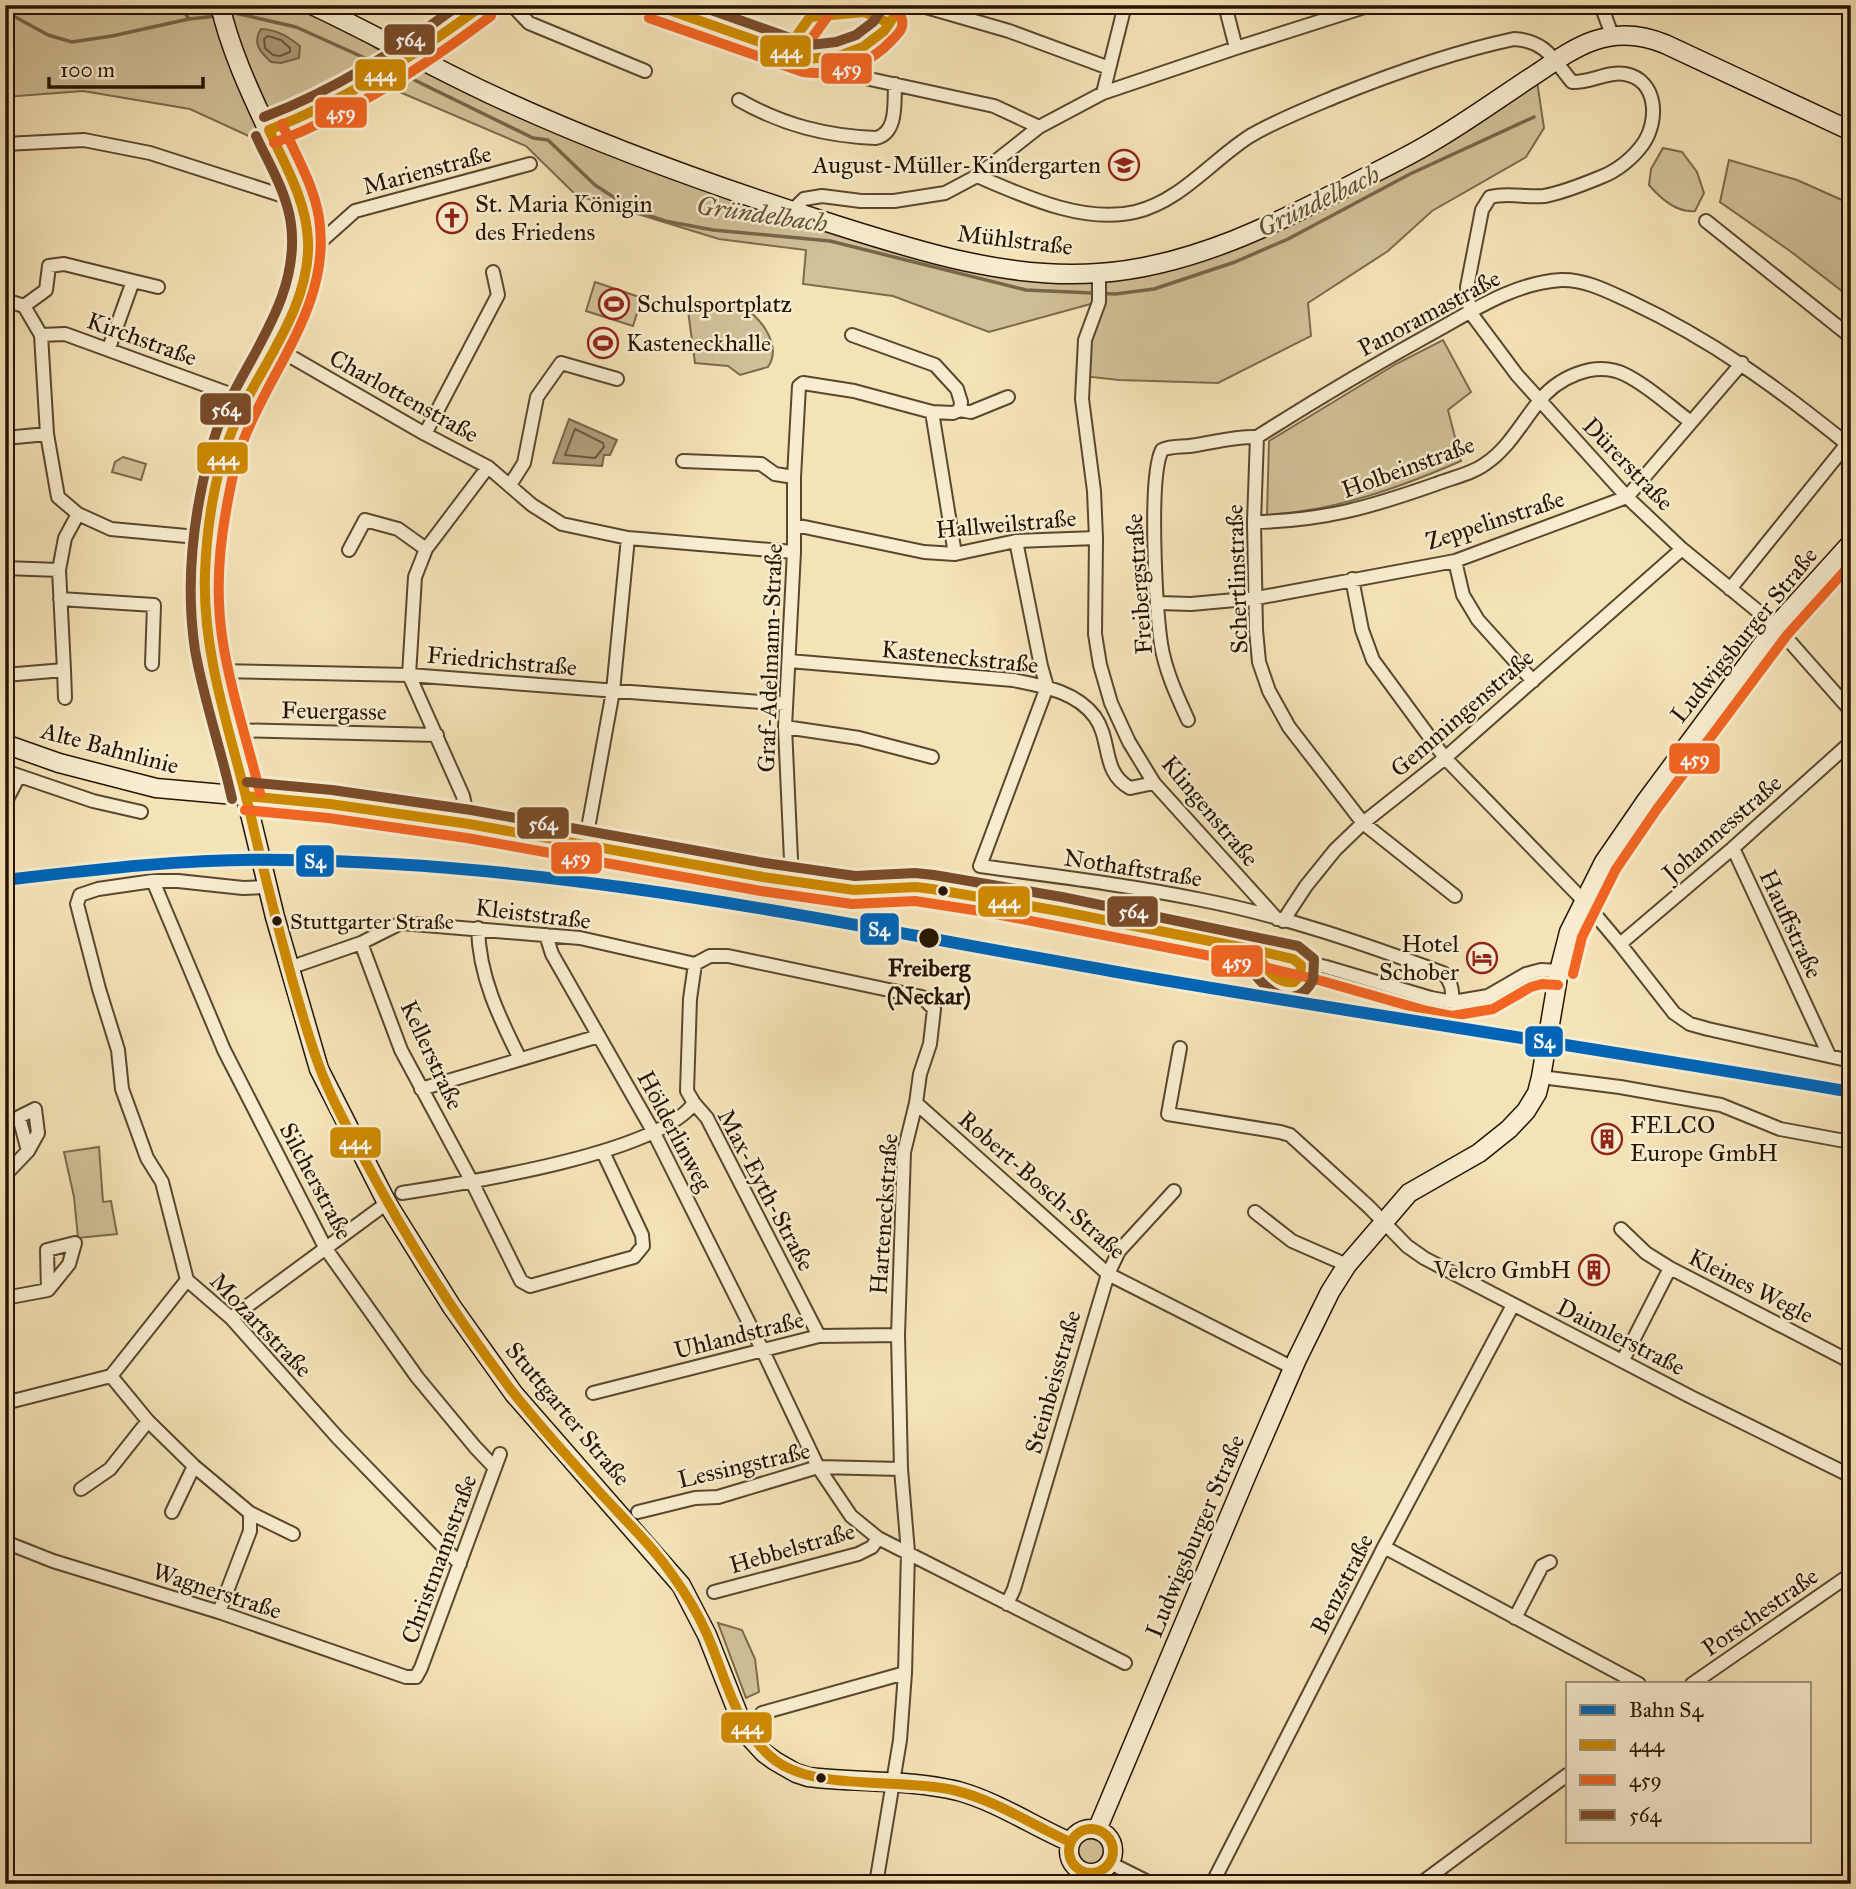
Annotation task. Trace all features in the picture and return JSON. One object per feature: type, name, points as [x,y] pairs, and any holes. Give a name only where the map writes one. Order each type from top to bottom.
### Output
[{"type":"main road","points":[[5,8],[12,5]]},
{"type":"main road","name":"Mühlstraße","points":[[312,5],[481,90],[660,167],[792,211],[947,257],[1034,272],[1099,278],[1206,250],[1322,200],[1430,144],[1556,61],[1588,43],[1612,34],[1651,38],[1851,131]]},
{"type":"main road","name":"Stuttgarter Straße","points":[[221,11],[299,201],[305,218],[308,253],[294,309],[239,415],[225,448],[208,538],[206,610],[209,645],[267,887],[319,1069],[387,1203],[452,1307],[514,1394],[681,1585],[707,1635],[741,1721],[752,1740],[775,1761],[808,1777],[941,1787],[967,1794],[1070,1842]]},
{"type":"main road","name":"Ludwigsburger Straße","points":[[1097,1830],[1293,1368],[1330,1292],[1347,1265],[1409,1193],[1479,1153],[1526,1111],[1537,1093],[1541,1077],[1559,971],[1569,932],[1604,862],[1776,626],[1851,543]]},
{"type":"main road","name":"Alte Bahnlinie","points":[[5,744],[59,764],[156,789],[246,796]]},
{"type":"main road","points":[[1084,1830],[1097,1830],[1108,1837],[1112,1844],[1113,1856],[1110,1863],[1096,1873],[1074,1877],[1070,1842],[1084,1830]]},
{"type":"street","points":[[512,5],[529,23],[645,71]]},
{"type":"street","points":[[654,5],[808,59],[849,55],[869,44],[902,5]]},
{"type":"street","points":[[919,5],[1009,31],[1109,68]]},
{"type":"street","points":[[1103,93],[1125,5]]},
{"type":"street","points":[[1225,5],[1236,48]]},
{"type":"street","points":[[792,211],[804,199],[822,196],[861,201],[920,198],[945,193],[977,176],[1039,127],[1103,93],[1371,5]]},
{"type":"street","points":[[1601,5],[1612,34]]},
{"type":"street","points":[[269,130],[308,116],[370,83],[478,9]]},
{"type":"street","points":[[977,176],[1006,189],[1075,211],[1105,215],[1135,212],[1158,204],[1182,190],[1250,136],[1295,114],[1372,82],[1474,48],[1514,38],[1537,43],[1556,61],[1572,82],[1585,83],[1623,73],[1639,79],[1648,90],[1654,109],[1644,143],[1631,158],[1604,176],[1545,195],[1501,194],[1490,197],[1482,210],[1467,287],[1470,312]]},
{"type":"street","points":[[849,55],[856,70],[865,78],[994,106],[1039,127]]},
{"type":"street","points":[[739,100],[764,114],[800,128],[876,138],[883,136],[891,127],[895,84]]},
{"type":"street","points":[[5,144],[84,140],[150,153],[299,201]]},
{"type":"street","name":"Marienstraße","points":[[308,253],[355,211],[530,164]]},
{"type":"street","points":[[1706,221],[1851,337]]},
{"type":"street","points":[[24,306],[46,290],[49,266],[64,264],[158,287]]},
{"type":"street","points":[[425,433],[498,295],[493,272]]},
{"type":"street","name":"Klingenstraße","points":[[1099,278],[1099,302],[1085,340],[1082,399],[1094,491],[1095,634],[1100,665],[1111,703],[1129,742],[1154,783],[1210,848],[1281,920]]},
{"type":"street","name":"Panoramastraße","points":[[1170,447],[1243,436],[1257,437],[1406,347],[1510,291],[1562,280],[1578,281],[1599,288],[1653,313],[1742,363],[1849,441]]},
{"type":"street","points":[[109,348],[133,281]]},
{"type":"street","points":[[5,300],[24,306],[41,335],[47,434],[58,497],[78,514],[111,529],[208,538]]},
{"type":"street","name":"Dürerstraße","points":[[1470,312],[1539,401],[1628,497],[1682,549],[1776,626],[1851,711]]},
{"type":"street","name":"Kirchstraße","points":[[41,335],[65,334],[227,393]]},
{"type":"street","points":[[852,335],[935,365],[957,389],[961,402],[960,410]]},
{"type":"street","name":"Charlottenstraße","points":[[276,348],[488,467],[532,505],[562,524],[628,538],[794,552]]},
{"type":"street","points":[[510,485],[524,464],[537,397],[561,363],[617,379]]},
{"type":"street","points":[[1628,497],[1742,363]]},
{"type":"street","name":"Holbeinstraße","points":[[1254,522],[1295,521],[1342,514],[1485,465],[1503,449],[1539,401],[1566,378],[1584,371],[1624,373],[1656,393],[1690,422]]},
{"type":"street","name":"Graf-Adelmann-Straße","points":[[792,881],[785,727],[799,386],[803,383],[854,391],[932,412]]},
{"type":"street","points":[[955,554],[932,412],[971,411],[1008,397]]},
{"type":"street","points":[[5,438],[47,434]]},
{"type":"street","name":"Schertlinstraße","points":[[1257,437],[1254,522],[1259,662],[1269,691],[1289,727],[1363,823],[1455,896]]},
{"type":"street","points":[[1730,589],[1849,441]]},
{"type":"street","name":"Freibergstraße","points":[[1170,447],[1162,450],[1158,458],[1156,478],[1157,603],[1161,645],[1172,686],[1188,720]]},
{"type":"street","points":[[683,461],[761,464],[775,474],[794,477]]},
{"type":"street","points":[[469,824],[463,796],[409,675],[415,577],[426,548],[488,467]]},
{"type":"street","name":"Zeppelinstraße","points":[[1157,603],[1191,604],[1257,598],[1455,561],[1628,497]]},
{"type":"street","points":[[65,698],[59,570],[65,538],[78,514]]},
{"type":"street","points":[[349,550],[365,520],[398,529],[426,548]]},
{"type":"street","name":"Hallweilstraße","points":[[795,525],[924,552],[955,554],[1016,541],[1096,538]]},
{"type":"street","points":[[585,845],[613,691],[628,538]]},
{"type":"street","points":[[1016,541],[1047,687]]},
{"type":"street","name":"Gemmingenstraße","points":[[1281,920],[1335,850],[1363,823],[1446,758],[1682,549]]},
{"type":"street","points":[[1455,561],[1463,595],[1478,620],[1532,681]]},
{"type":"street","points":[[5,568],[59,570]]},
{"type":"street","points":[[1352,579],[1360,620],[1373,660],[1446,758],[1583,900],[1674,1013],[1690,1024],[1851,1061]]},
{"type":"street","points":[[60,599],[154,605],[152,664]]},
{"type":"street","name":"Kasteneckstraße","points":[[789,661],[1013,680],[1047,687],[1083,704],[1097,719],[1113,773],[1121,783],[1130,788],[1154,783]]},
{"type":"street","points":[[5,675],[64,670]]},
{"type":"street","name":"Friedrichstraße","points":[[215,671],[409,675],[786,704]]},
{"type":"street","name":"Nothaftstraße","points":[[1047,687],[980,866],[1100,882],[1204,900],[1281,920]]},
{"type":"street","points":[[785,727],[859,738],[932,757]]},
{"type":"street","name":"Feuergasse","points":[[230,730],[437,735]]},
{"type":"street","name":"Johannesstraße","points":[[1620,944],[1733,848],[1851,742]]},
{"type":"street","points":[[5,771],[93,801],[141,812]]},
{"type":"street","points":[[5,803],[19,776]]},
{"type":"street","points":[[246,796],[330,804],[469,824],[854,890],[916,887],[1005,901],[1255,950],[1453,1002],[1488,996],[1526,974],[1541,970],[1559,971]]},
{"type":"street","name":"Hauffstraße","points":[[1733,848],[1829,1055]]},
{"type":"street","points":[[153,881],[243,888],[267,887]]},
{"type":"street","name":"Mozartstraße","points":[[153,881],[88,891],[80,895],[78,904],[99,989],[118,1050],[121,1089],[147,1158],[162,1182],[187,1280],[231,1318],[338,1437],[460,1564]]},
{"type":"street","name":"Silcherstraße","points":[[153,881],[224,1050],[326,1249],[417,1377],[474,1447],[495,1468]]},
{"type":"street","points":[[1281,920],[1340,936],[1443,973],[1449,979],[1453,1002]]},
{"type":"street","name":"Kleiststraße","points":[[289,968],[361,943],[401,923],[580,938],[695,964]]},
{"type":"street","points":[[478,928],[478,951],[493,1004],[520,1059]]},
{"type":"street","name":"Hölderlinweg","points":[[546,935],[552,954],[653,1131],[818,1467],[851,1516],[878,1538],[908,1552]]},
{"type":"street","name":"Kellerstraße","points":[[361,943],[401,1050],[472,1182],[521,1281],[530,1286],[634,1256],[643,1246],[642,1235],[603,1152]]},
{"type":"street","name":"Harteneckstraße","points":[[695,964],[710,956],[729,956],[922,997],[934,1009],[934,1022],[904,1152],[898,1335],[901,1469],[908,1552],[905,1673],[900,1740],[876,1884]]},
{"type":"street","name":"Max-Eyth-Straße","points":[[695,964],[687,1048],[687,1091],[707,1118],[819,1336]]},
{"type":"street","points":[[421,1089],[599,1035]]},
{"type":"street","name":"Daimlerstraße","points":[[1180,1048],[1168,1114],[1290,1135],[1369,1207],[1407,1246],[1424,1258],[1693,1398],[1851,1476]]},
{"type":"street","points":[[1541,1077],[1620,1087],[1721,1105],[1780,1129],[1845,1141]]},
{"type":"street","name":"Max-Eyth-Straße","points":[[402,1193],[472,1182],[603,1152],[686,1114],[694,1103]]},
{"type":"street","name":"Robert-Bosch-Straße","points":[[916,1104],[1108,1274],[1293,1368]]},
{"type":"street","points":[[5,1120],[35,1109],[38,1133],[28,1151],[5,1175]]},
{"type":"street","points":[[19,1117],[28,1151]]},
{"type":"street","name":"Steinbeisstraße","points":[[1007,1604],[1018,1576],[1108,1274],[1119,1251],[1174,1191]]},
{"type":"street","points":[[231,1318],[387,1203]]},
{"type":"street","points":[[1255,1212],[1292,1241],[1347,1265]]},
{"type":"street","name":"Kleines Wegle","points":[[1621,1229],[1646,1253],[1670,1268],[1851,1362]]},
{"type":"street","name":"Kleines Wegle","points":[[1623,1360],[1670,1268]]},
{"type":"street","points":[[5,1403],[111,1376],[187,1280]]},
{"type":"street","points":[[5,1298],[48,1290]]},
{"type":"street","name":"Benzstraße","points":[[1212,1884],[1384,1547],[1513,1305]]},
{"type":"street","name":"Uhlandstraße","points":[[593,1393],[819,1336],[898,1335]]},
{"type":"street","points":[[111,1376],[148,1421],[194,1466],[250,1513],[293,1534]]},
{"type":"street","points":[[81,1489],[110,1469],[148,1421]]},
{"type":"street","name":"Christmannstraße","points":[[416,1677],[500,1454]]},
{"type":"street","points":[[172,1513],[194,1466]]},
{"type":"street","name":"Lessingstraße","points":[[638,1512],[695,1498],[718,1497],[818,1467],[901,1469]]},
{"type":"street","points":[[219,1612],[250,1531],[250,1513]]},
{"type":"street","name":"Hebbelstraße","points":[[714,1592],[858,1553],[872,1547],[878,1538]]},
{"type":"street","name":"Wagnerstraße","points":[[5,1542],[406,1677],[416,1677]]},
{"type":"street","points":[[1384,1547],[1635,1682]]},
{"type":"street","points":[[908,1552],[1125,1663]]},
{"type":"street","points":[[1515,1618],[1542,1566],[1550,1562]]},
{"type":"street","name":"Porschestraße","points":[[1695,1682],[1851,1574]]},
{"type":"street","points":[[762,1713],[905,1673]]},
{"type":"street","points":[[1420,1884],[1566,1776]]},
{"type":"street","points":[[1110,1863],[1152,1884]]},
{"type":"shaded area","points":[[5,5],[312,5],[382,52],[492,96],[870,236],[1057,273],[1206,250],[1537,81],[1544,128],[1526,157],[1432,211],[1388,251],[1308,303],[1311,336],[1218,383],[1119,380],[1082,376],[1098,302],[989,332],[893,296],[803,284],[806,250],[719,239],[576,195],[526,146],[395,90],[371,83],[269,130],[268,145],[190,109],[83,91],[5,97]]},
{"type":"shaded area","points":[[1663,148],[1682,152],[1697,172],[1704,193],[1695,211],[1682,210],[1670,204],[1649,185],[1651,169]]},
{"type":"shaded area","points":[[1729,160],[1797,180],[1851,204],[1851,298],[1720,202]]},
{"type":"shaded area","name":"Schulsportplatz","points":[[595,282],[642,298],[633,326],[586,311]]},
{"type":"shaded area","points":[[727,302],[738,304],[754,315],[771,340],[772,358],[768,367],[740,375],[728,366],[695,363],[687,303]]},
{"type":"shaded area","points":[[1443,340],[1471,392],[1448,410],[1461,461],[1366,497],[1317,509],[1267,515],[1269,441],[1396,364]]},
{"type":"shaded area","points":[[123,457],[146,464],[141,480],[112,472],[115,462]]},
{"type":"shaded area","points":[[99,1147],[103,1202],[111,1201],[117,1234],[78,1238],[74,1197],[64,1152]]},
{"type":"shaded area","points":[[718,1623],[742,1630],[755,1659],[759,1692],[746,1698]]},
{"type":"shaded area","points":[[1090,1836],[1102,1840],[1106,1852],[1102,1864],[1090,1868],[1078,1864],[1074,1852],[1078,1840]]},
{"type":"water","points":[[261,29],[291,39],[300,46],[299,58],[281,63],[271,62],[258,47],[257,39]]},
{"type":"water","points":[[569,419],[617,440],[610,455],[604,455],[602,466],[553,463]]},
{"type":"waterway","points":[[179,5],[189,19]]},
{"type":"waterway","name":"Gründelbach","points":[[228,14],[235,13],[296,27],[385,67]]},
{"type":"waterway","name":"Gründelbach","points":[[10,14],[48,35],[72,42],[217,16]]},
{"type":"waterway","name":"Gründelbach","points":[[396,71],[533,138],[548,140],[595,185],[635,211],[665,221],[713,230],[830,241],[1026,290],[1115,294],[1154,289],[1235,262],[1288,239],[1410,174],[1534,117]]},
{"type":"rail line","name":"S4","points":[[5,880],[145,865],[250,860],[389,864],[493,872],[700,899],[1203,987],[1851,1092]]},
{"type":"transit line","name":"564","points":[[264,117],[341,82],[413,38],[459,5]]},
{"type":"transit line","name":"444","points":[[269,130],[326,105],[380,75],[483,5]]},
{"type":"transit line","name":"444","points":[[655,5],[808,59],[839,56],[863,47],[884,31],[902,5]]},
{"type":"transit line","name":"564","points":[[697,5],[810,45],[836,42],[856,35],[873,22],[885,5]]},
{"type":"transit line","name":"459","points":[[649,18],[803,72],[816,73],[852,67],[884,48],[902,26],[901,16],[884,5]]},
{"type":"transit line","name":"444","points":[[785,52],[810,17],[864,12],[889,23]]},
{"type":"transit line","name":"459","points":[[796,60],[830,13]]},
{"type":"transit line","name":"459","points":[[274,143],[360,103],[440,53],[491,16]]},
{"type":"transit line","name":"459","points":[[260,793],[226,662],[219,610],[219,577],[226,511],[241,446],[300,326],[318,274],[321,247],[317,206],[282,124]]},
{"type":"transit line","name":"444","points":[[269,130],[294,183],[303,211],[308,240],[307,264],[294,310],[238,417],[224,454],[208,533],[205,604],[219,694],[292,979],[320,1069],[335,1103],[418,1253],[492,1364],[545,1432],[657,1555],[682,1590],[706,1632],[741,1718],[762,1748],[776,1761],[793,1770],[814,1776],[932,1787],[968,1794],[1070,1842]]},
{"type":"transit line","name":"564","points":[[232,799],[195,650],[191,579],[198,507],[216,434],[225,410],[272,321],[288,274],[292,250],[291,224],[286,201],[256,136]]},
{"type":"transit line","name":"459","points":[[1573,974],[1582,937],[1616,869],[1657,809],[1787,635],[1851,564]]},
{"type":"transit line","name":"564","points":[[247,782],[332,790],[471,810],[765,863],[855,876],[915,873],[1062,897],[1298,946],[1314,959],[1313,980],[1305,991],[1287,997],[1268,988],[1246,962]]},
{"type":"transit line","name":"444","points":[[246,796],[330,804],[469,824],[763,877],[854,890],[916,887],[932,889],[1255,950]]},
{"type":"transit line","name":"459","points":[[245,810],[328,818],[467,838],[761,891],[852,904],[915,901],[980,911],[1252,964],[1452,1016],[1493,1009],[1531,987],[1542,984],[1558,985]]},
{"type":"transit line","name":"444","points":[[1255,950],[1293,959],[1301,965],[1300,976],[1294,982],[1275,977],[1255,950]]},
{"type":"transit line","name":"444","points":[[1091,1829],[1100,1830],[1107,1835],[1112,1842],[1113,1851],[1112,1860],[1107,1867],[1100,1872],[1091,1873],[1082,1872],[1075,1867],[1070,1860],[1069,1851],[1070,1842],[1075,1835],[1082,1830],[1091,1829]]},
{"type":"place","name":"August-Müller-Kindergarten","points":[[1124,165]]},
{"type":"place","name":"St. Maria Königin des Friedens","points":[[452,218]]},
{"type":"place","name":"Schulsportplatz","points":[[614,304]]},
{"type":"place","name":"Kasteneckhalle","points":[[603,343]]},
{"type":"place","name":"Stuttgarter Straße","points":[[277,921]]},
{"type":"place","name":"Freiberg (Neckar)","points":[[929,938]]},
{"type":"place","name":"Hotel Schober","points":[[1482,958]]},
{"type":"place","name":"FELCO Europe GmbH","points":[[1607,1139]]},
{"type":"place","name":"Velcro GmbH","points":[[1594,1270]]}]
